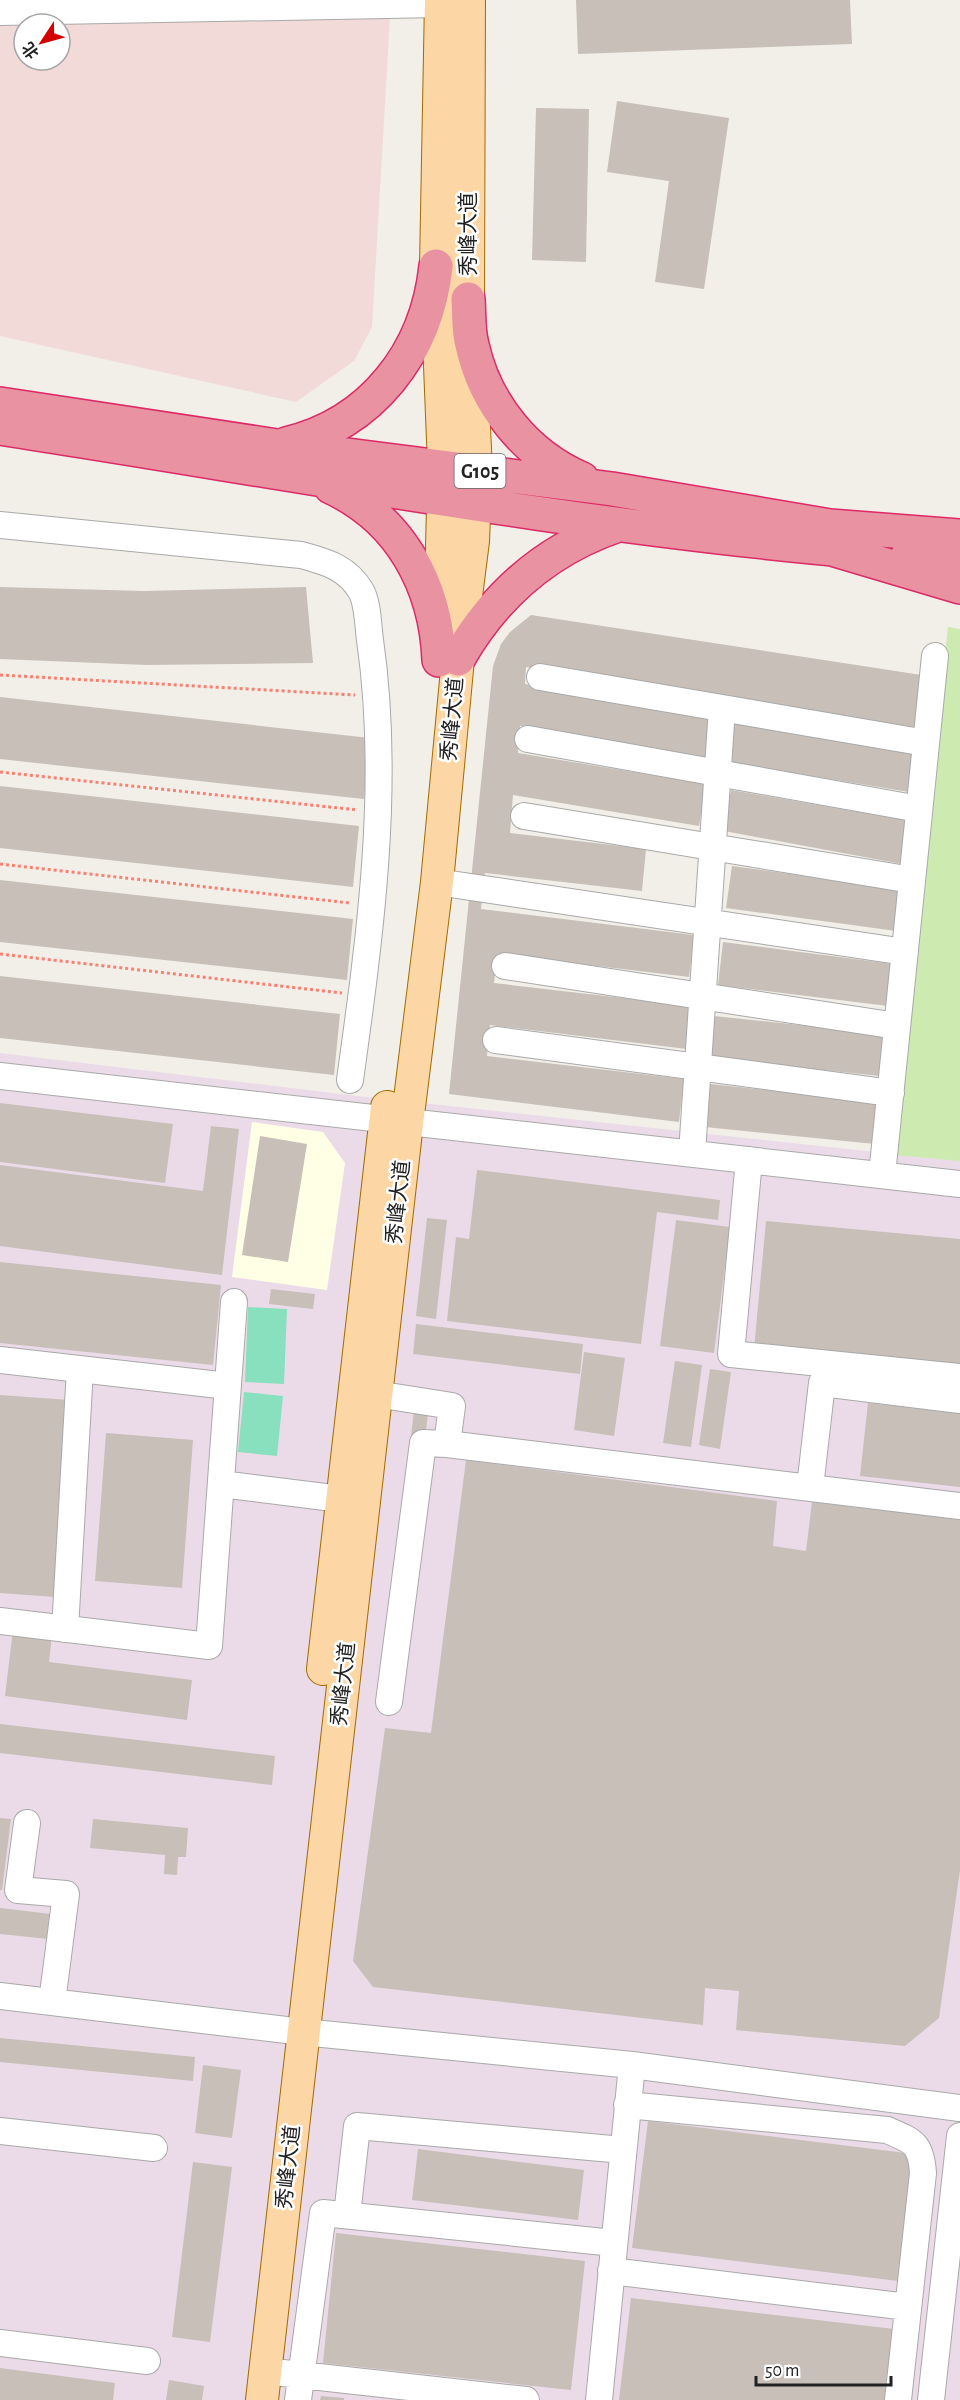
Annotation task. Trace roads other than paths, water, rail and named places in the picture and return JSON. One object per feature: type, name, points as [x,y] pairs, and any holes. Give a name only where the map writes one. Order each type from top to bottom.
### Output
[{"type":"highway","points":[[436,266],[434,287],[422,329],[412,349],[387,385],[372,400],[337,424],[277,459],[300,476],[343,493],[372,513],[396,537],[420,574],[429,595],[438,638],[448,659],[521,578],[558,551],[621,524]]},
{"type":"highway","points":[[468,299],[471,342],[477,363],[484,384],[507,421],[529,444],[554,464],[572,475],[612,489]]},
{"type":"highway","name":"G105","points":[[0,404],[277,459],[459,501],[621,524],[828,548],[960,560]]},
{"type":"highway","name":"G105","points":[[0,428],[277,459],[444,465],[612,489],[830,526],[960,536]]},
{"type":"highway","points":[[828,548],[960,587]]},
{"type":"main road","name":"秀峰大道","points":[[450,1],[436,266],[444,465],[459,501]]},
{"type":"main road","name":"秀峰大道","points":[[263,2385],[340,1499],[396,1121],[438,882],[448,659],[459,501],[476,470],[450,1]]},
{"type":"main road","name":"秀峰大道","points":[[245,2400],[376,1394],[396,1121],[421,868],[448,659]]},
{"type":"street","points":[[4,8],[450,1]]},
{"type":"street","points":[[0,525],[301,555],[333,564],[350,576],[363,593],[378,697],[378,812],[362,995],[350,1080]]},
{"type":"street","points":[[882,1175],[935,656]]},
{"type":"street","points":[[540,676],[926,743]]},
{"type":"street","points":[[692,1154],[723,708]]},
{"type":"street","points":[[528,739],[920,809]]},
{"type":"street","points":[[524,816],[912,880]]},
{"type":"street","points":[[438,882],[905,952]]},
{"type":"street","points":[[505,966],[897,1026]]},
{"type":"street","points":[[496,1040],[891,1093]]},
{"type":"street","points":[[0,1076],[960,1184]]},
{"type":"street","points":[[749,1160],[731,1354],[960,1377]]},
{"type":"street","points":[[0,1621],[209,1646],[234,1302]]},
{"type":"street","points":[[0,1360],[228,1386]]},
{"type":"street","points":[[65,1629],[80,1369]]},
{"type":"street","points":[[810,1488],[822,1383],[960,1400]]},
{"type":"street","points":[[376,1394],[452,1406],[447,1444]]},
{"type":"street","points":[[389,1702],[423,1443],[447,1444],[960,1506]]},
{"type":"street","points":[[221,1484],[340,1499]]},
{"type":"street","points":[[27,1823],[18,1890],[66,1894],[52,2002]]},
{"type":"street","points":[[0,1996],[294,2031],[632,2065],[960,2108]]},
{"type":"street","points":[[599,2400],[632,2065]]},
{"type":"street","points":[[627,2105],[887,2130],[912,2140],[922,2154],[923,2173],[898,2400]]},
{"type":"street","points":[[346,2215],[357,2126],[623,2150]]},
{"type":"street","points":[[0,2131],[154,2148]]},
{"type":"street","points":[[931,2400],[950,2307],[960,2136]]},
{"type":"street","points":[[298,2400],[323,2213],[614,2242]]},
{"type":"street","points":[[611,2271],[908,2307]]},
{"type":"street","points":[[0,2343],[147,2361]]},
{"type":"street","points":[[263,2385],[301,2374],[526,2400]]}]
